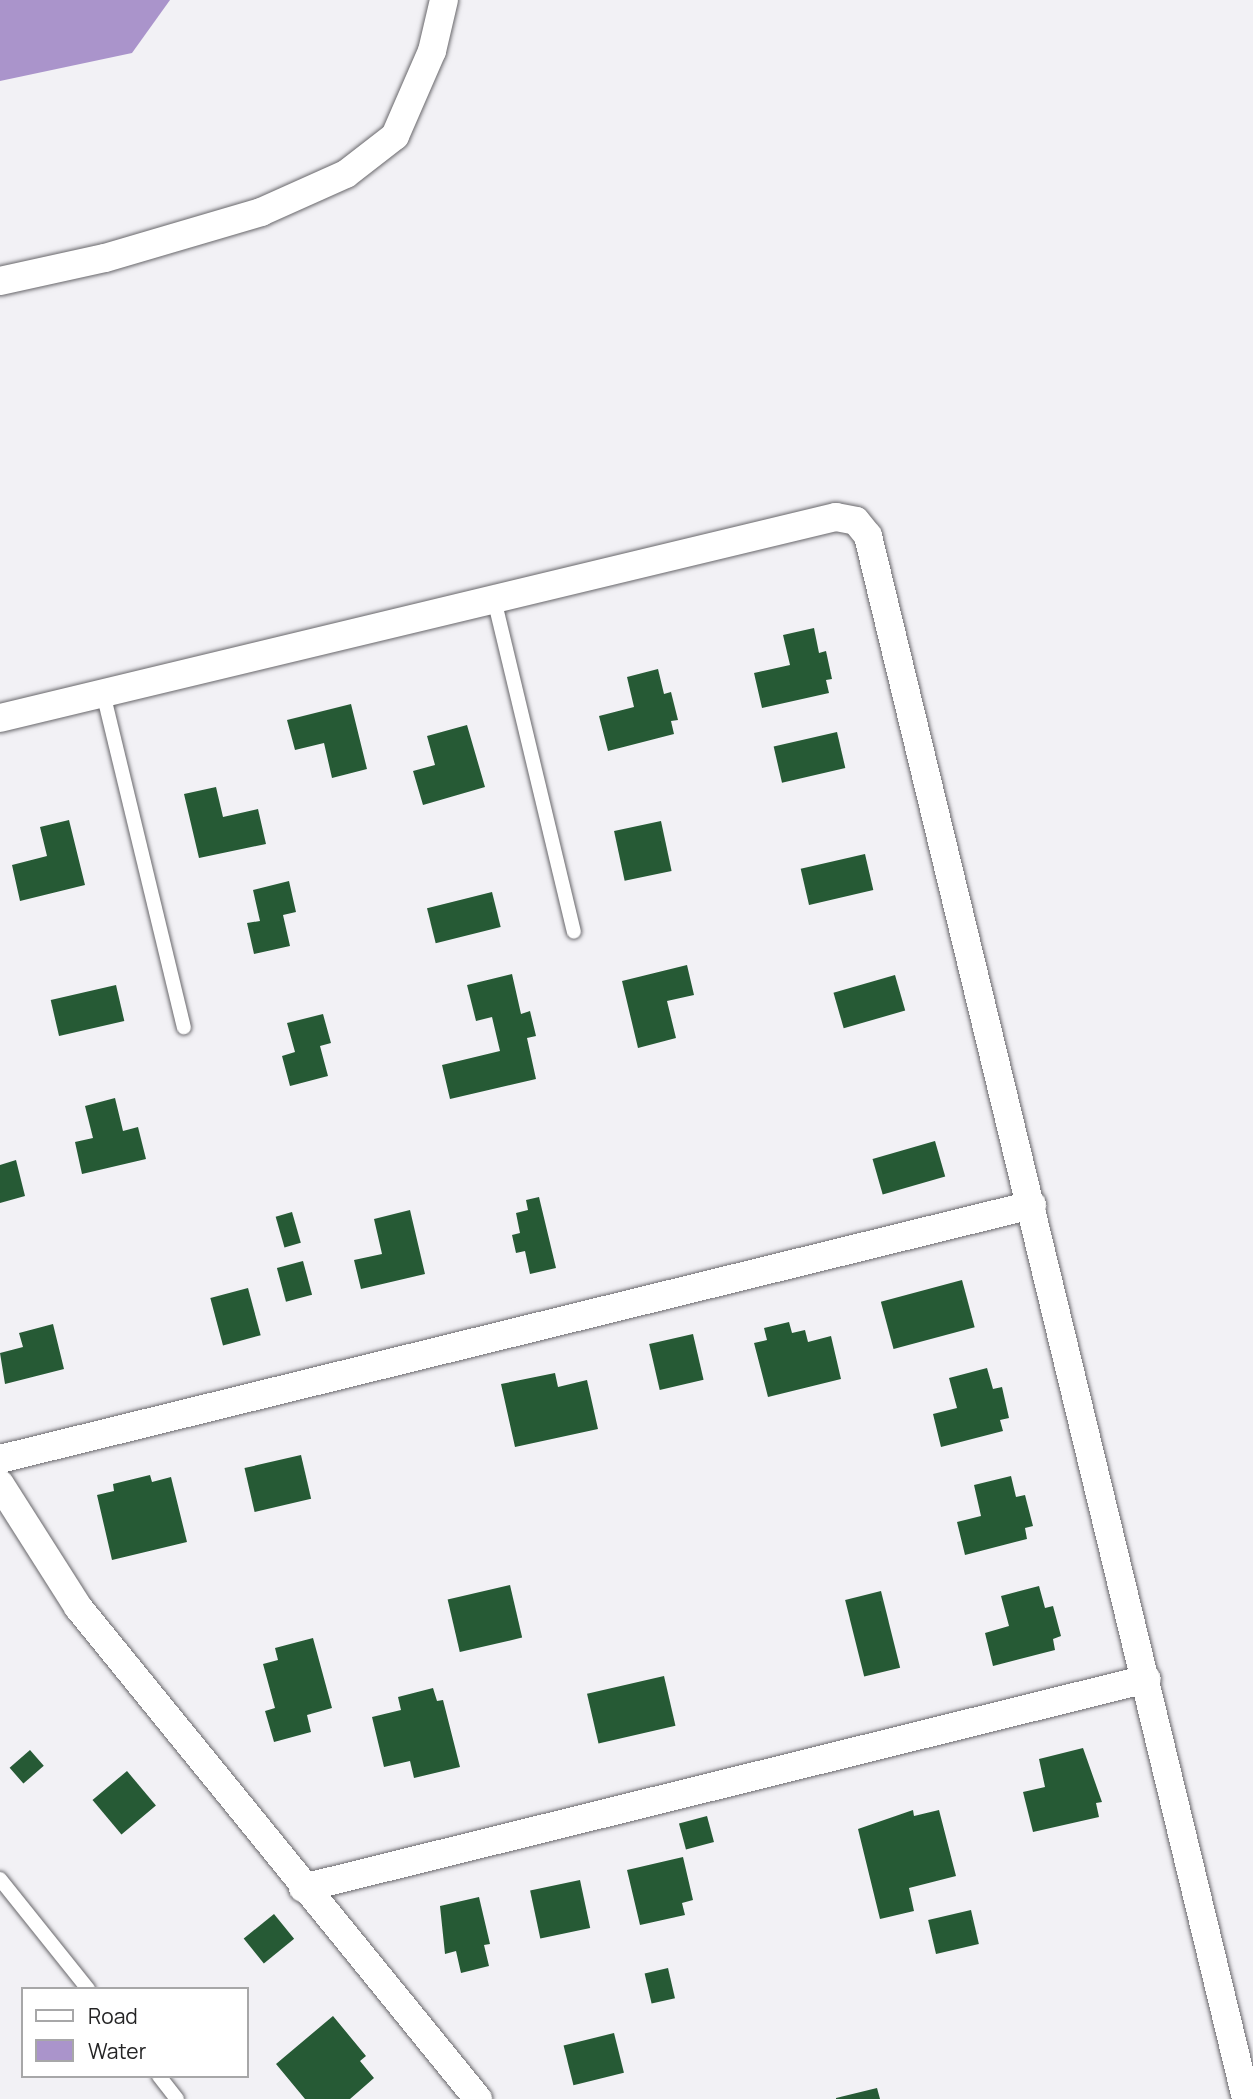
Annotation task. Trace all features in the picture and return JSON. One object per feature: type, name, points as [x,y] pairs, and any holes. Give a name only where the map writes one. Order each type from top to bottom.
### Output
[{"type":"street","points":[[0,281],[105,258],[261,212],[346,174],[396,136],[432,51],[444,0]]},
{"type":"street","points":[[0,718],[836,517],[856,521],[868,536],[1147,1679],[1246,2099]]},
{"type":"street","points":[[0,1459],[1032,1205]]},
{"type":"street","points":[[0,1484],[78,1607],[303,1888],[478,2099]]},
{"type":"street","points":[[303,1888],[1147,1679]]},
{"type":"lane","points":[[494,599],[574,931]]},
{"type":"lane","points":[[103,693],[184,1027]]},
{"type":"lane","points":[[0,1879],[86,1987]]},
{"type":"lane","points":[[161,2078],[177,2099]]},
{"type":"water","points":[[0,0],[170,0],[132,53],[0,81]]},
{"type":"building","points":[[814,628],[819,653],[826,651],[832,679],[826,680],[829,693],[762,708],[754,673],[790,665],[783,635]]},
{"type":"building","points":[[658,669],[664,694],[671,692],[678,720],[671,721],[674,734],[608,751],[599,716],[634,707],[627,677]]},
{"type":"building","points":[[351,704],[367,769],[332,778],[324,743],[295,750],[287,720]]},
{"type":"building","points":[[467,725],[485,787],[423,805],[413,771],[435,765],[427,736]]},
{"type":"building","points":[[837,732],[845,768],[782,783],[774,747]]},
{"type":"building","points":[[216,787],[223,817],[258,809],[266,844],[199,858],[184,794]]},
{"type":"building","points":[[69,820],[85,885],[20,901],[12,865],[47,856],[40,827]]},
{"type":"building","points":[[661,821],[672,871],[625,881],[614,831]]},
{"type":"building","points":[[865,854],[873,890],[809,905],[801,869]]},
{"type":"building","points":[[289,881],[296,912],[283,915],[290,946],[254,954],[247,923],[260,921],[253,890]]},
{"type":"building","points":[[492,892],[501,927],[436,943],[427,908]]},
{"type":"building","points":[[687,965],[694,995],[667,1001],[676,1038],[638,1048],[622,981]]},
{"type":"building","points":[[512,974],[521,1014],[530,1011],[536,1036],[527,1038],[536,1079],[450,1099],[442,1065],[500,1051],[492,1017],[476,1021],[467,985]]},
{"type":"building","points":[[895,975],[905,1011],[844,1028],[833,993]]},
{"type":"building","points":[[116,985],[124,1021],[59,1036],[51,1000]]},
{"type":"building","points":[[323,1014],[331,1043],[320,1046],[328,1076],[290,1086],[282,1056],[295,1052],[287,1023]]},
{"type":"building","points":[[115,1098],[123,1131],[138,1127],[146,1159],[82,1174],[75,1142],[93,1138],[85,1106]]},
{"type":"building","points":[[935,1141],[945,1177],[883,1194],[873,1159]]},
{"type":"building","points":[[16,1160],[25,1196],[0,1203],[0,1165]]},
{"type":"building","points":[[539,1197],[556,1268],[530,1274],[525,1251],[516,1253],[512,1235],[520,1233],[516,1213],[528,1210],[526,1200]]},
{"type":"building","points":[[410,1210],[425,1274],[361,1289],[354,1260],[382,1254],[374,1219]]},
{"type":"building","points":[[292,1212],[301,1243],[284,1247],[276,1217]]},
{"type":"building","points":[[303,1261],[312,1295],[286,1302],[277,1268]]},
{"type":"building","points":[[962,1280],[975,1327],[894,1349],[881,1302]]},
{"type":"building","points":[[248,1288],[261,1335],[223,1345],[210,1298]]},
{"type":"building","points":[[789,1322],[792,1333],[805,1330],[808,1342],[831,1336],[841,1379],[768,1397],[754,1343],[767,1340],[764,1328]]},
{"type":"building","points":[[53,1324],[64,1369],[5,1384],[0,1353],[23,1347],[19,1333]]},
{"type":"building","points":[[693,1334],[704,1380],[660,1390],[649,1344]]},
{"type":"building","points":[[987,1368],[993,1389],[1002,1387],[1009,1418],[1000,1420],[1003,1431],[941,1447],[933,1414],[957,1408],[949,1378]]},
{"type":"building","points":[[555,1373],[558,1387],[587,1380],[598,1429],[515,1447],[501,1384]]},
{"type":"building","points":[[301,1455],[311,1499],[255,1512],[244,1468]]},
{"type":"building","points":[[150,1475],[152,1482],[171,1477],[187,1542],[112,1560],[97,1495],[114,1491],[113,1484]]},
{"type":"building","points":[[1011,1476],[1016,1497],[1025,1495],[1033,1526],[1025,1528],[1027,1539],[965,1555],[957,1522],[981,1516],[974,1485]]},
{"type":"building","points":[[510,1585],[522,1638],[460,1652],[448,1599]]},
{"type":"building","points":[[1039,1586],[1045,1608],[1053,1606],[1061,1636],[1053,1639],[1055,1650],[993,1666],[985,1633],[1009,1626],[1001,1596]]},
{"type":"building","points":[[881,1591],[900,1668],[864,1677],[845,1600]]},
{"type":"building","points":[[313,1638],[332,1708],[307,1715],[311,1732],[274,1742],[265,1711],[275,1708],[263,1664],[278,1660],[275,1648]]},
{"type":"building","points":[[664,1676],[675,1726],[598,1743],[587,1694]]},
{"type":"building","points":[[433,1688],[437,1701],[443,1700],[460,1767],[414,1778],[410,1761],[384,1767],[372,1717],[401,1710],[398,1697]]},
{"type":"building","points":[[1083,1748],[1102,1802],[1096,1803],[1099,1817],[1033,1832],[1023,1792],[1045,1787],[1039,1759]]},
{"type":"building","points":[[30,1750],[44,1766],[23,1784],[10,1768]]},
{"type":"building","points":[[127,1771],[156,1805],[121,1834],[93,1800]]},
{"type":"building","points":[[913,1810],[914,1816],[939,1810],[956,1876],[909,1888],[914,1911],[880,1919],[858,1829]]},
{"type":"building","points":[[707,1816],[714,1842],[686,1850],[679,1824]]},
{"type":"building","points":[[683,1857],[693,1900],[682,1903],[685,1915],[640,1925],[627,1870]]},
{"type":"building","points":[[580,1880],[590,1928],[540,1939],[530,1891]]},
{"type":"building","points":[[479,1897],[490,1944],[484,1945],[489,1966],[461,1973],[456,1951],[445,1954],[440,1906]]},
{"type":"building","points":[[971,1910],[979,1944],[936,1954],[928,1920]]},
{"type":"building","points":[[274,1914],[294,1939],[264,1963],[244,1939]]},
{"type":"building","points":[[668,1968],[675,1998],[652,2004],[645,1973]]},
{"type":"building","points":[[333,2016],[366,2056],[360,2061],[374,2078],[350,2099],[305,2099],[276,2064]]},
{"type":"building","points":[[614,2033],[624,2073],[573,2085],[564,2046]]},
{"type":"building","points":[[877,2088],[880,2099],[836,2099],[836,2098]]}]
